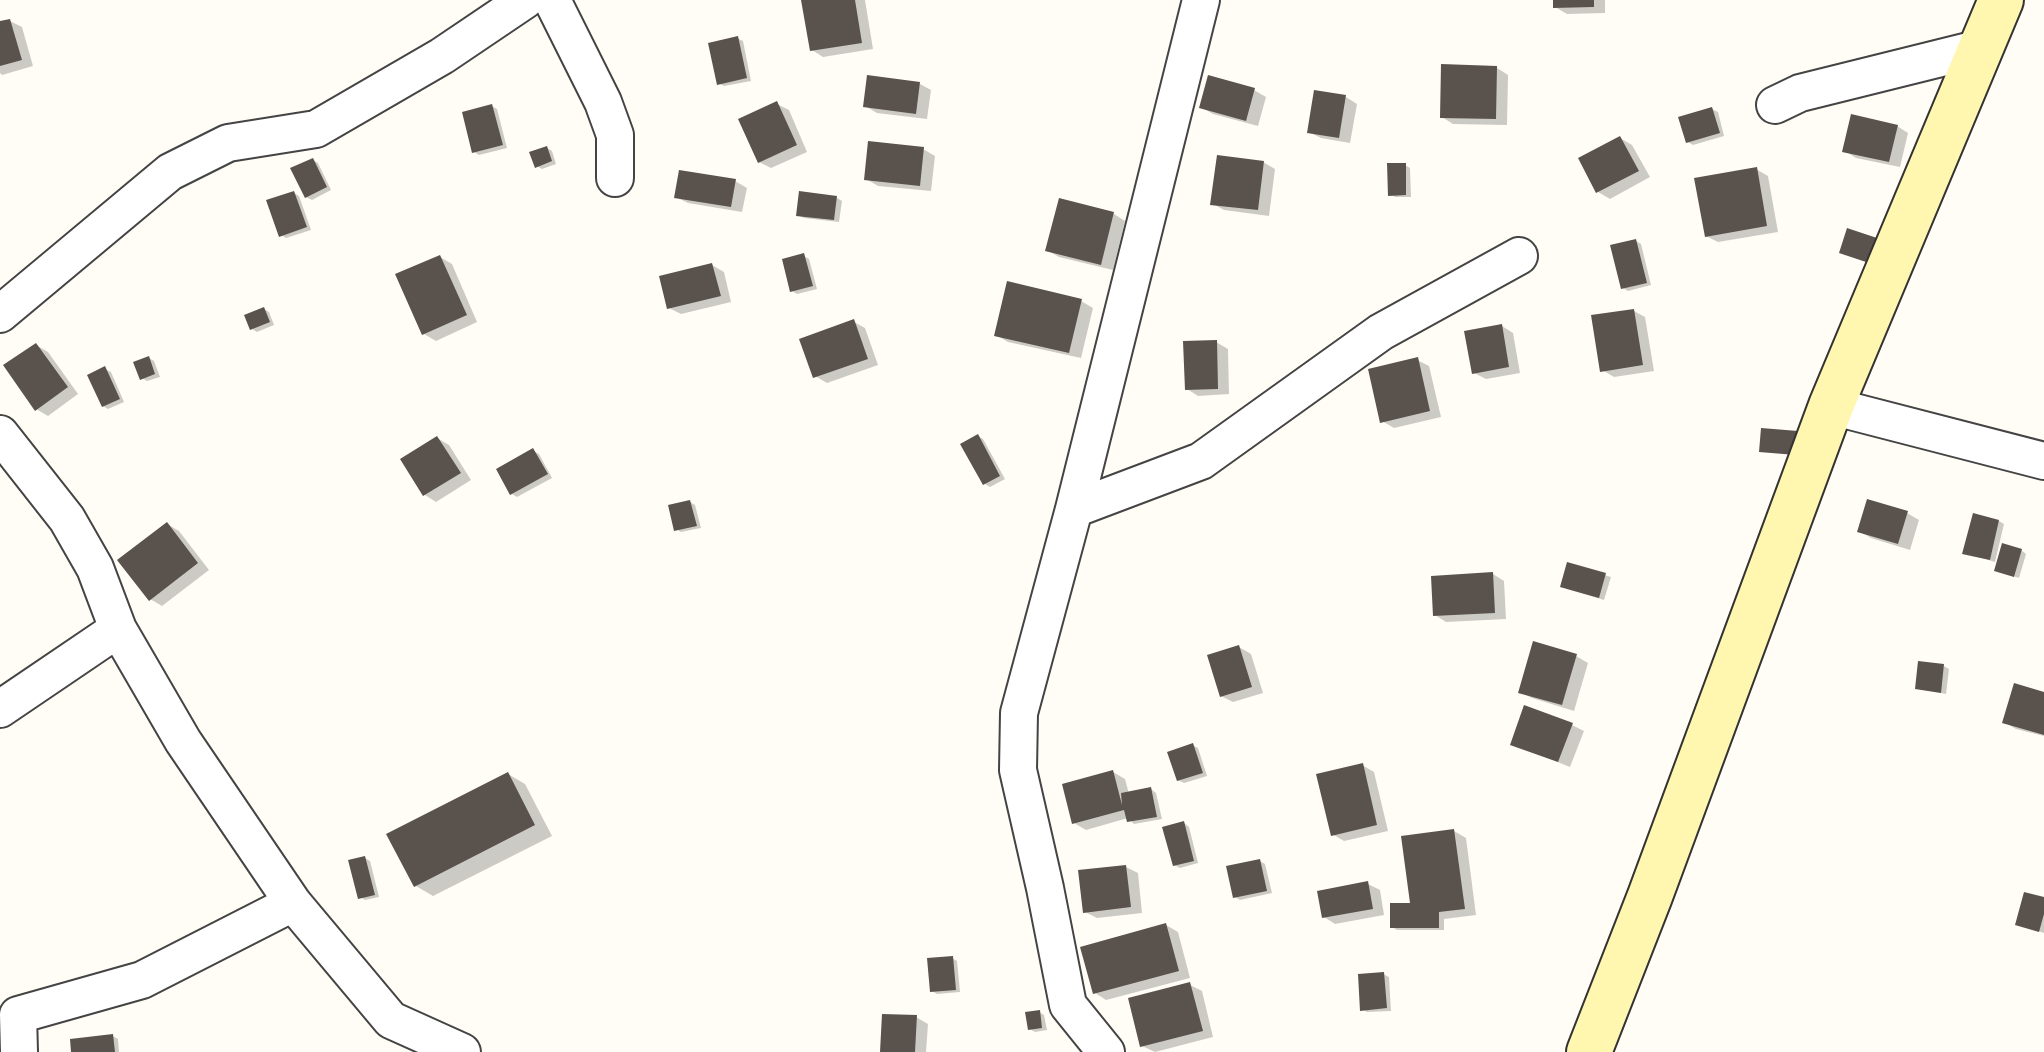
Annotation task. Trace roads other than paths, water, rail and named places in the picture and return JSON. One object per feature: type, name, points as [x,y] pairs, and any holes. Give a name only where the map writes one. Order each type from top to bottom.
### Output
[{"type":"street","points":[[0,314],[170,172],[228,143],[316,129],[442,56],[525,0]]},
{"type":"street","points":[[552,0],[603,102],[615,135],[615,178]]},
{"type":"street","points":[[1106,1052],[1068,1005],[1018,770],[1019,713],[1074,509],[1201,0]]},
{"type":"street","points":[[1589,1052],[1831,406],[2001,0]]},
{"type":"street","points":[[1775,105],[1800,93],[1981,48]]},
{"type":"street","points":[[1074,509],[1201,461],[1381,332],[1519,256]]},
{"type":"street","points":[[1831,406],[2044,461]]},
{"type":"street","points":[[0,434],[67,519],[95,568],[118,629],[183,741],[293,903],[391,1020],[462,1052]]},
{"type":"street","points":[[0,709],[118,629]]},
{"type":"street","points":[[19,1052],[18,1015],[142,980],[293,903]]}]
